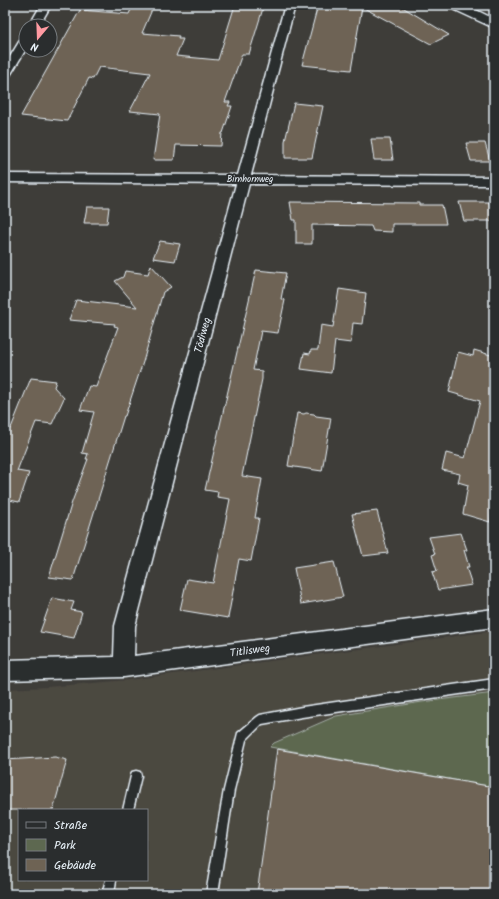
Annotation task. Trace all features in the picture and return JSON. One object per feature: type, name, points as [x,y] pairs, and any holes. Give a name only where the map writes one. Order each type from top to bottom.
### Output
[{"type":"street","points":[[39,18],[46,5]]},
{"type":"street","name":"Tödiweg","points":[[124,668],[125,626],[290,5]]},
{"type":"street","points":[[456,5],[494,24]]},
{"type":"street","points":[[5,75],[18,53]]},
{"type":"street","name":"Birnhornweg","points":[[5,178],[494,181]]},
{"type":"street","name":"Titlisweg","points":[[5,670],[124,668],[494,618]]},
{"type":"lane","points":[[212,894],[229,790],[242,737],[260,720],[302,712],[494,684]]},
{"type":"lane","points":[[128,809],[136,776]]},
{"type":"lane","points":[[108,894],[111,881]]},
{"type":"shaded area","points":[[494,631],[494,894],[5,894],[5,689],[128,680]]},
{"type":"green space","points":[[494,693],[494,787],[270,747],[274,743],[336,716],[422,702]]},
{"type":"building","points":[[133,5],[154,5],[142,33],[179,36],[178,39],[183,39],[176,56],[218,60],[235,5],[264,5],[249,54],[242,54],[225,102],[230,102],[228,106],[232,106],[222,133],[221,146],[176,145],[174,160],[153,160],[160,114],[130,111],[150,73],[99,67],[93,79],[89,78],[67,121],[21,116],[53,58],[58,58],[58,50],[80,10],[129,14]]},
{"type":"building","points":[[318,5],[399,5],[449,35],[431,44],[362,7],[351,70],[302,65]]},
{"type":"building","points":[[294,103],[323,106],[312,158],[285,158],[285,141]]},
{"type":"building","points":[[371,139],[390,139],[393,160],[374,160]]},
{"type":"building","points":[[466,143],[485,143],[490,161],[471,161]]},
{"type":"building","points":[[290,202],[419,203],[419,205],[442,205],[446,224],[392,224],[392,232],[373,231],[371,226],[312,225],[312,244],[296,244],[296,220],[293,220]]},
{"type":"building","points":[[459,202],[489,202],[494,221],[464,221]]},
{"type":"building","points":[[87,207],[109,207],[107,223],[84,223]]},
{"type":"building","points":[[160,241],[180,244],[175,261],[153,258]]},
{"type":"building","points":[[151,265],[171,287],[163,292],[143,362],[124,416],[73,580],[49,577],[72,502],[88,459],[86,459],[88,454],[82,453],[94,412],[80,410],[89,386],[96,387],[118,327],[114,326],[115,324],[69,320],[76,300],[137,307],[115,281],[123,277],[125,271],[148,274]]},
{"type":"building","points":[[256,270],[286,273],[281,299],[285,300],[278,333],[261,331],[253,370],[262,371],[262,379],[242,476],[262,479],[255,518],[259,518],[251,561],[239,559],[228,618],[180,610],[187,579],[213,583],[230,499],[217,497],[218,492],[205,490]]},
{"type":"building","points":[[339,289],[366,293],[362,324],[353,323],[351,343],[335,341],[331,373],[301,369],[304,353],[310,354],[311,350],[318,350],[321,325],[333,327]]},
{"type":"building","points":[[474,350],[494,356],[494,498],[490,522],[463,514],[468,485],[458,482],[460,474],[442,470],[446,453],[465,458],[480,401],[449,392],[458,352],[473,356]]},
{"type":"building","points":[[31,378],[56,381],[54,387],[64,398],[52,424],[36,422],[17,471],[29,473],[19,502],[5,499],[5,427],[11,428]]},
{"type":"building","points":[[297,413],[314,414],[316,416],[331,418],[322,471],[288,466]]},
{"type":"building","points":[[377,511],[388,553],[363,556],[352,514]]},
{"type":"building","points":[[461,533],[467,550],[464,550],[469,567],[466,567],[472,585],[438,590],[432,572],[437,571],[432,555],[435,554],[429,537]]},
{"type":"building","points":[[334,562],[343,597],[301,604],[294,568]]},
{"type":"building","points":[[52,598],[74,602],[71,610],[82,612],[74,638],[40,632]]},
{"type":"building","points":[[277,749],[494,787],[494,894],[257,894]]},
{"type":"building","points":[[55,757],[67,760],[53,809],[5,810],[5,760]]}]
